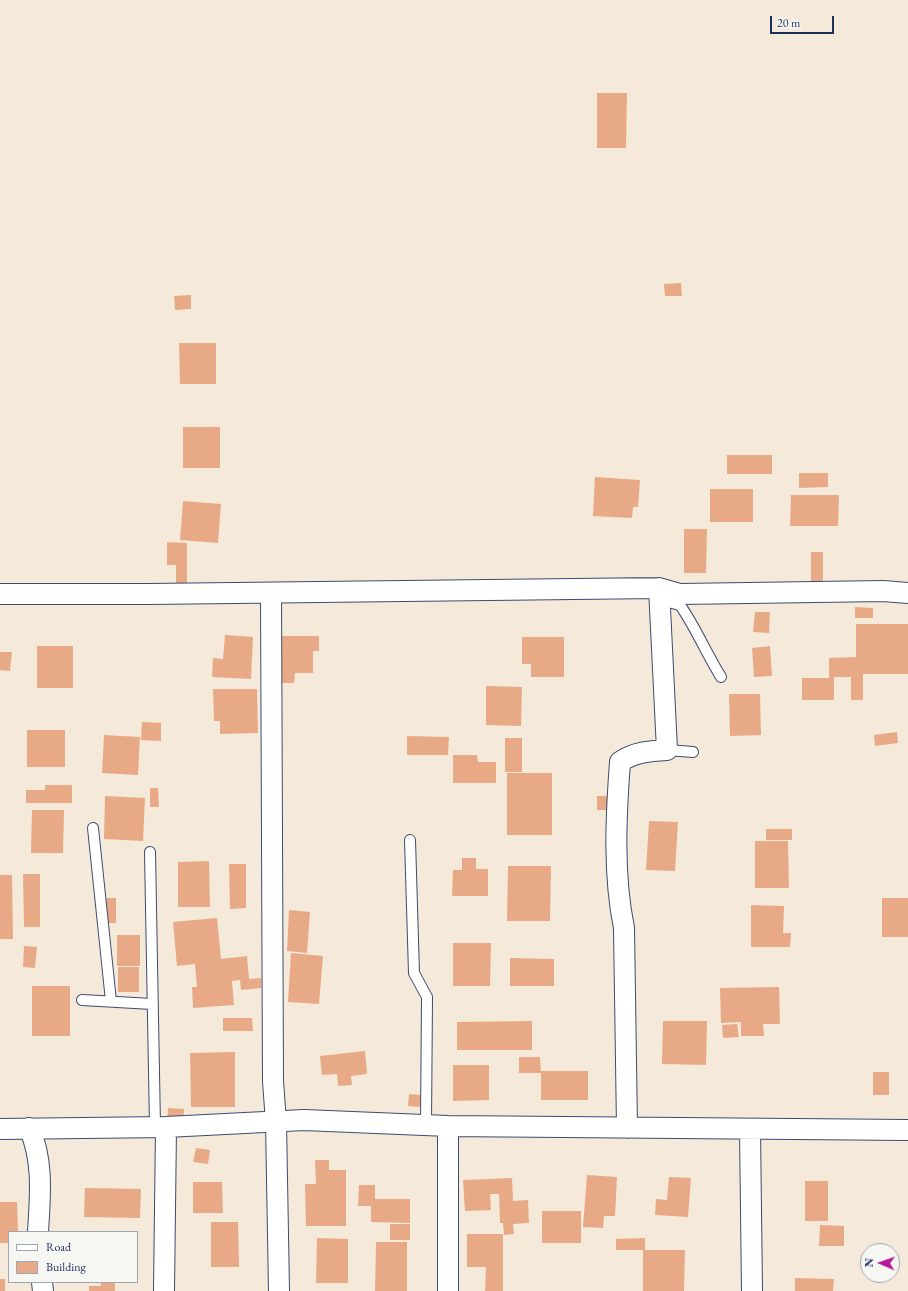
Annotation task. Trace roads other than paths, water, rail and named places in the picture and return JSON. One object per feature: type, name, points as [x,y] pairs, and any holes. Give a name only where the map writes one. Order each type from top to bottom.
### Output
[{"type":"street","points":[[0,594],[680,594],[883,591],[908,593]]},
{"type":"street","points":[[271,593],[273,1081],[276,1122],[279,1291]]},
{"type":"street","points":[[627,1128],[624,928],[620,909],[617,836],[620,762],[630,755],[647,751],[667,750],[659,594]]},
{"type":"street","points":[[0,1129],[160,1127],[304,1120],[448,1126],[908,1130]]},
{"type":"street","points":[[448,1126],[448,1291]]},
{"type":"street","points":[[160,1127],[164,1291]]},
{"type":"street","points":[[29,1128],[36,1142],[38,1161],[38,1231]]},
{"type":"street","points":[[750,1129],[752,1291]]},
{"type":"lane","points":[[659,594],[680,605],[694,625],[721,677]]},
{"type":"lane","points":[[667,750],[693,752]]},
{"type":"lane","points":[[93,828],[111,1001]]},
{"type":"lane","points":[[410,840],[414,973],[427,997],[426,1124]]},
{"type":"lane","points":[[150,852],[152,1004],[160,1127]]},
{"type":"lane","points":[[82,1000],[152,1004]]}]
